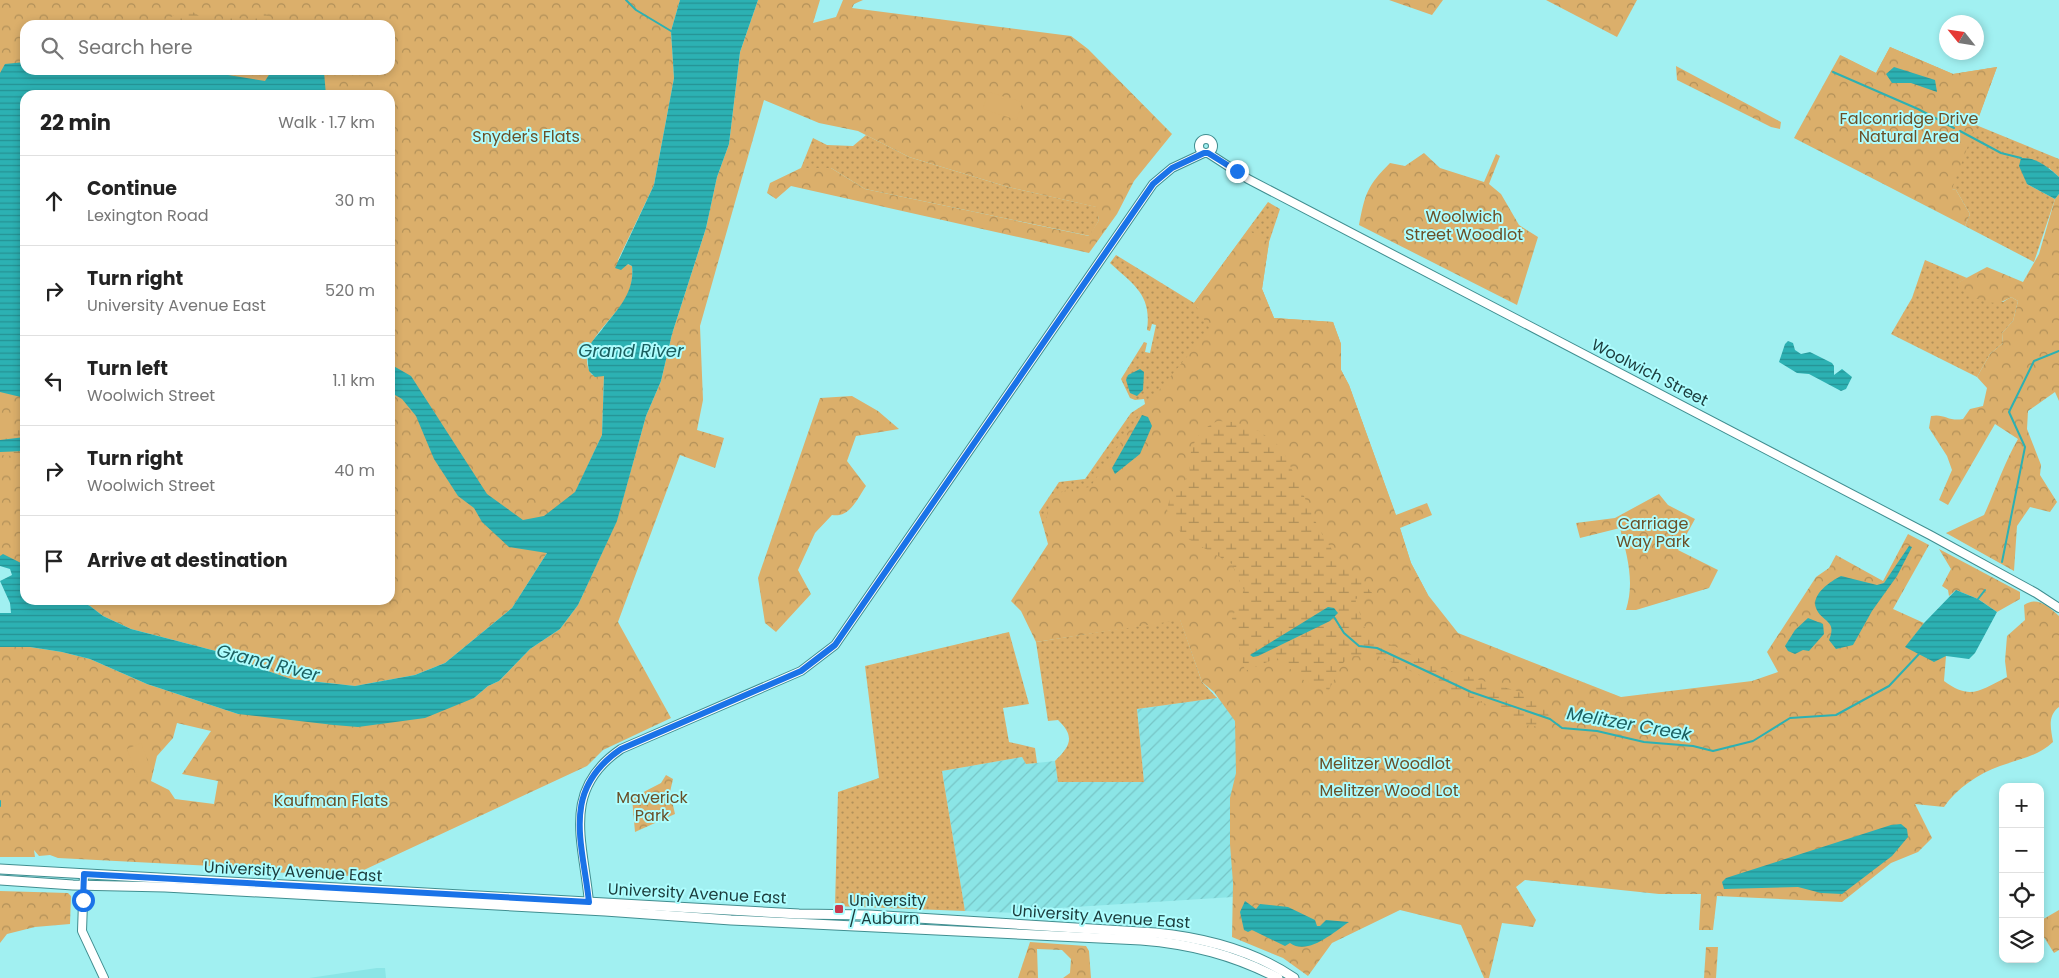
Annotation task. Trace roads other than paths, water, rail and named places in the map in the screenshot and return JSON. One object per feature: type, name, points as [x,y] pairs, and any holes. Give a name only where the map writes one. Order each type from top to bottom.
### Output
[{"type":"main road","name":"University Avenue East","points":[[0,869],[798,914],[869,915],[1170,934],[1196,938],[1245,952],[1294,978]]},
{"type":"main road","name":"University Avenue East","points":[[0,880],[165,887],[605,911],[731,920],[1156,941],[1184,944],[1218,952],[1278,978]]},
{"type":"street","name":"Woolwich Street","points":[[589,902],[579,818],[581,800],[592,775],[607,758],[621,749],[801,671],[835,645],[1153,184],[1172,168],[1206,150],[1248,179],[1922,530],[2036,593],[2059,608]]},
{"type":"street","points":[[84,874],[82,931],[104,978]]},
{"type":"water","name":"Grand River","points":[[680,0],[758,0],[740,52],[729,144],[717,177],[706,228],[672,334],[661,381],[646,416],[617,521],[578,605],[560,629],[530,649],[499,681],[488,686],[474,698],[425,718],[358,727],[238,714],[147,684],[90,659],[30,647],[0,647],[0,613],[11,613],[10,603],[0,581],[12,575],[10,569],[0,566],[0,556],[3,554],[20,562],[20,605],[88,605],[103,616],[131,629],[235,656],[259,668],[291,679],[355,686],[415,675],[445,663],[512,608],[547,553],[509,547],[482,522],[474,508],[458,496],[434,459],[416,416],[402,399],[395,395],[395,367],[411,376],[487,494],[523,520],[544,516],[575,492],[602,435],[604,376],[595,377],[589,371],[588,351],[592,342],[624,300],[631,284],[632,266],[628,264],[621,270],[615,268],[654,185],[674,78],[671,31]]},
{"type":"water","points":[[20,62],[20,75],[228,75],[265,81],[269,75],[324,75],[326,90],[20,90],[20,397],[0,392],[0,73],[5,64]]},
{"type":"water","points":[[1894,67],[1935,80],[1937,92],[1911,83],[1892,83],[1886,74]]},
{"type":"water","points":[[2021,158],[2037,161],[2059,177],[2059,194],[2055,199],[2027,184],[2019,166]]},
{"type":"water","points":[[1788,341],[1793,343],[1795,350],[1801,354],[1810,352],[1832,363],[1834,375],[1842,369],[1852,377],[1846,389],[1841,391],[1809,374],[1797,373],[1779,362],[1785,344]]},
{"type":"water","points":[[1140,369],[1144,372],[1143,390],[1137,396],[1130,393],[1126,380],[1128,375]]},
{"type":"water","points":[[1142,415],[1148,417],[1152,426],[1140,454],[1115,474],[1112,468]]},
{"type":"water","points":[[20,438],[20,451],[0,452],[0,440]]},
{"type":"water","points":[[1909,546],[1912,547],[1897,576],[1872,611],[1853,645],[1836,649],[1829,640],[1831,633],[1830,625],[1818,613],[1816,608],[1816,598],[1819,593],[1832,581],[1841,576],[1877,585],[1884,583]]},
{"type":"water","points":[[1956,590],[1978,599],[1997,612],[1975,653],[1969,659],[1946,656],[1934,662],[1905,647],[1924,623]]},
{"type":"water","points":[[1328,607],[1334,608],[1338,613],[1330,621],[1258,656],[1253,657],[1250,655]]},
{"type":"water","points":[[1808,618],[1823,624],[1824,634],[1809,651],[1803,650],[1795,654],[1788,651],[1785,646],[1795,630]]},
{"type":"water","points":[[1901,824],[1907,829],[1908,837],[1892,856],[1842,894],[1821,893],[1798,887],[1724,889],[1722,882],[1726,878],[1891,825]]},
{"type":"water","points":[[1245,901],[1256,909],[1260,904],[1288,907],[1315,920],[1317,926],[1320,926],[1326,920],[1349,922],[1313,945],[1305,947],[1290,943],[1285,946],[1252,930],[1248,932],[1244,930],[1240,912]]},
{"type":"waterway","points":[[626,0],[636,10],[671,31]]},
{"type":"waterway","points":[[1833,72],[1918,109],[1954,128]]},
{"type":"waterway","points":[[1960,131],[2001,153],[2021,158]]},
{"type":"waterway","name":"Melitzer Creek","points":[[2002,562],[2025,447],[2009,412],[2034,361],[2059,351]]},
{"type":"waterway","points":[[1978,599],[1985,590]]},
{"type":"waterway","name":"Melitzer Creek","points":[[1334,617],[1344,633],[1359,646],[1377,648],[1471,692],[1550,719],[1562,728],[1597,731],[1644,742],[1693,746],[1713,751],[1753,741],[1790,718],[1836,715],[1889,686],[1919,654]]},
{"type":"waterway","points":[[0,801],[0,806]]},
{"type":"place","name":"University / Auburn","points":[[839,909]]},
{"type":"park label","name":"Falconridge Drive Natural Area","points":[[1909,127]]},
{"type":"park label","name":"Snyder's Flats","points":[[526,136]]},
{"type":"park label","name":"Woolwich Street Woodlot","points":[[1464,225]]},
{"type":"park label","name":"Carriage Way Park","points":[[1653,532]]},
{"type":"park label","name":"Melitzer Woodlot","points":[[1385,763]]},
{"type":"park label","name":"Melitzer Wood Lot","points":[[1389,790]]},
{"type":"park label","name":"Kaufman Flats","points":[[331,800]]},
{"type":"park label","name":"Maverick Park","points":[[652,806]]}]
